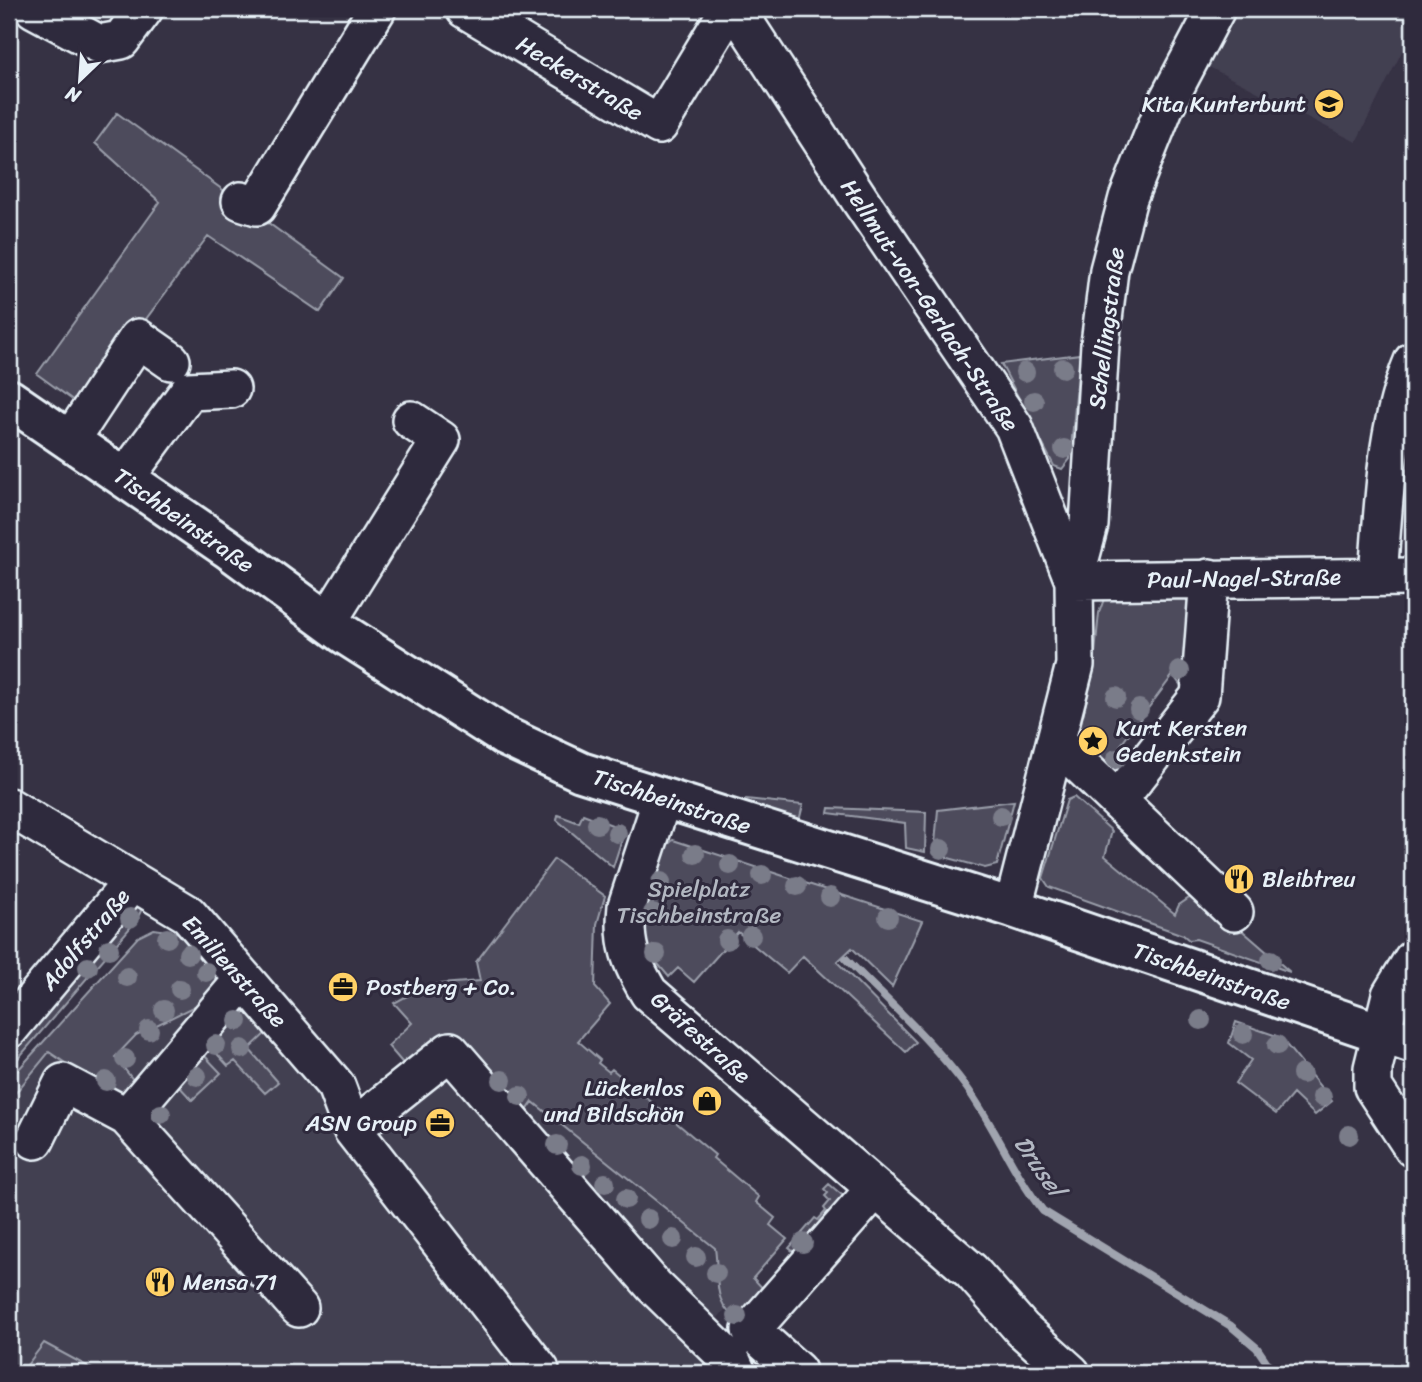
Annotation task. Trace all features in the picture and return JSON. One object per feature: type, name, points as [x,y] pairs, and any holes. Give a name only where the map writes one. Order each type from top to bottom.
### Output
[{"type":"main road","name":"Tischbeinstraße","points":[[9,400],[328,621],[504,736],[582,772],[1013,908],[1397,1039]]},
{"type":"street","points":[[34,9],[99,44],[121,40],[144,9]]},
{"type":"street","points":[[241,201],[257,205],[377,9]]},
{"type":"street","name":"Heckerstraße","points":[[465,9],[659,125],[729,9]]},
{"type":"street","name":"Hellmut-von-Gerlach-Straße","points":[[736,9],[1014,427],[1074,582],[1074,665],[1013,908]]},
{"type":"street","name":"Schellingstraße","points":[[1074,582],[1089,525],[1100,344],[1108,282],[1128,198],[1164,108],[1216,9]]},
{"type":"street","points":[[70,441],[138,338],[170,360]]},
{"type":"street","points":[[1396,576],[1387,461],[1405,381],[1413,361]]},
{"type":"street","points":[[125,478],[189,391],[231,389]]},
{"type":"street","points":[[328,621],[441,440],[411,420]]},
{"type":"street","points":[[1039,488],[1091,480]]},
{"type":"street","name":"Paul-Nagel-Straße","points":[[1074,582],[1396,576]]},
{"type":"street","points":[[1118,800],[1200,696],[1209,578]]},
{"type":"street","points":[[1056,742],[1234,912]]},
{"type":"street","name":"Gräfestraße","points":[[662,799],[627,906],[626,946],[649,993],[971,1271],[1021,1329],[1071,1373]]},
{"type":"street","name":"Emilienstraße","points":[[9,807],[188,914],[336,1086],[352,1129],[540,1370]]},
{"type":"street","name":"Adolfstraße","points":[[9,1029],[133,881]]},
{"type":"street","points":[[1413,958],[1391,995],[1397,1039],[1373,1068],[1373,1087],[1413,1148]]},
{"type":"street","points":[[127,1117],[244,979]]},
{"type":"street","points":[[352,1129],[450,1051],[654,1286],[732,1362],[737,1373]]},
{"type":"street","points":[[36,1140],[63,1083],[127,1117],[299,1308]]},
{"type":"street","points":[[797,1371],[751,1331],[875,1189]]},
{"type":"shaded area","name":"Kita Kunterbunt","points":[[1240,9],[1413,9],[1413,30],[1356,142],[1209,67]]},
{"type":"shaded area","points":[[154,929],[167,929],[214,969],[344,1123],[456,1027],[752,1278],[711,1326],[759,1373],[9,1373],[9,1080],[138,937]]},
{"type":"green space","points":[[117,113],[344,278],[320,312],[208,236],[81,406],[37,374],[160,202],[95,143]]},
{"type":"green space","points":[[1080,354],[1070,459],[1062,469],[1054,466],[1001,364]]},
{"type":"green space","points":[[1192,596],[1187,694],[1173,675],[1120,746],[1131,765],[1120,778],[1077,740],[1093,673],[1099,613],[1104,599]]},
{"type":"green space","points":[[1074,797],[1112,831],[1105,856],[1175,914],[1179,905],[1198,892],[1290,972],[1196,939],[1189,940],[1183,935],[1049,887],[1043,878],[1067,800]]},
{"type":"green space","points":[[746,799],[803,805],[799,821],[743,806]]},
{"type":"green space","points":[[1014,801],[997,865],[985,868],[934,854],[938,810]]},
{"type":"green space","points":[[829,808],[926,812],[925,852],[906,848],[905,823],[828,813]]},
{"type":"green space","points":[[583,814],[620,828],[623,836],[613,867],[557,820],[558,815],[579,823]]},
{"type":"green space","name":"Spielplatz Tischbeinstraße","points":[[673,840],[922,921],[892,987],[852,948],[837,962],[916,1042],[906,1052],[803,956],[787,973],[738,932],[694,982],[678,968],[669,977],[647,951],[639,926],[664,848]]},
{"type":"green space","points":[[554,859],[605,896],[597,924],[595,987],[610,1004],[578,1041],[600,1060],[598,1063],[609,1072],[612,1069],[715,1155],[713,1158],[759,1197],[756,1202],[775,1218],[770,1225],[787,1239],[753,1278],[768,1294],[741,1324],[731,1315],[720,1298],[715,1248],[533,1102],[521,1119],[451,1032],[407,1068],[388,1046],[412,1023],[394,1003],[427,985],[480,981],[476,962]]},
{"type":"green space","points":[[139,903],[141,911],[136,921],[9,1069],[9,1050],[133,905]]},
{"type":"green space","points":[[154,929],[180,933],[214,969],[217,983],[201,1003],[136,1035],[115,1057],[138,1086],[131,1096],[110,1093],[49,1052],[9,1101],[9,1080],[138,937]]},
{"type":"green space","points":[[237,1013],[251,1013],[267,1032],[249,1049],[278,1082],[265,1093],[235,1061],[228,1066],[209,1045]]},
{"type":"green space","points":[[1236,1022],[1280,1037],[1332,1101],[1315,1115],[1293,1094],[1276,1114],[1235,1083],[1251,1060],[1229,1043]]},
{"type":"green space","points":[[202,1053],[221,1073],[192,1100],[176,1083]]},
{"type":"green space","points":[[829,1184],[848,1200],[799,1256],[789,1248],[815,1218],[818,1220],[826,1211],[824,1208],[830,1201],[825,1196],[828,1193],[824,1189]]},
{"type":"green space","points":[[44,1343],[96,1371],[21,1373]]},
{"type":"waterway","name":"Drusel","points":[[846,959],[953,1070],[977,1103],[1022,1181],[1043,1211],[1231,1326],[1257,1348],[1274,1373]]},
{"type":"place","name":"Kita Kunterbunt","points":[[1329,104]]},
{"type":"place","name":"Kurt Kersten Gedenkstein","points":[[1093,741]]},
{"type":"place","name":"Bleibtreu","points":[[1239,879]]},
{"type":"place","name":"Postberg + Co.","points":[[343,987]]},
{"type":"place","name":"Lückenlos und Bildschön","points":[[707,1101]]},
{"type":"place","name":"ASN Group","points":[[440,1123]]},
{"type":"place","name":"Mensa 71","points":[[160,1282]]}]
